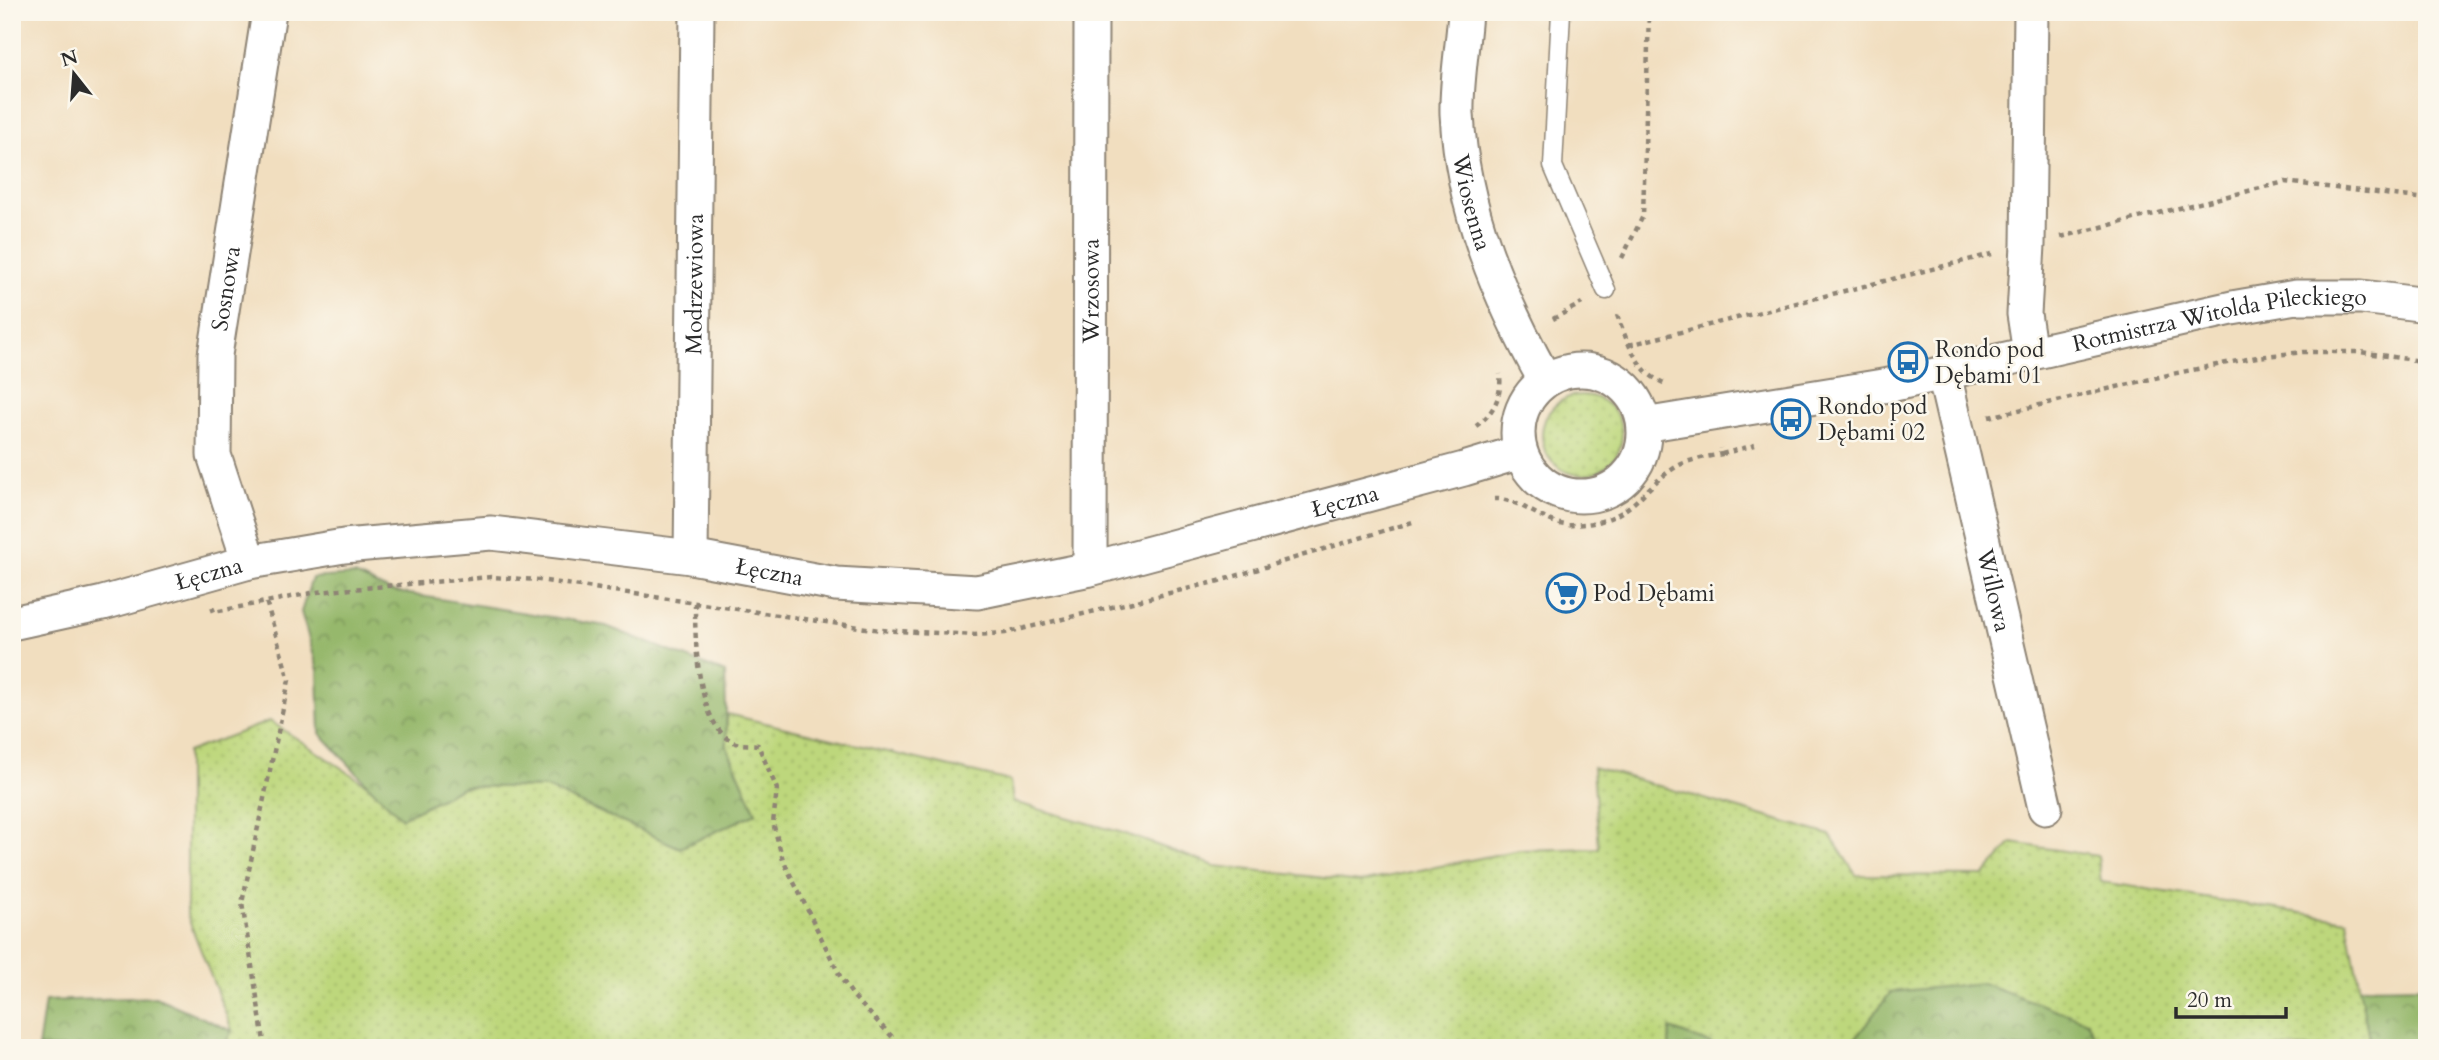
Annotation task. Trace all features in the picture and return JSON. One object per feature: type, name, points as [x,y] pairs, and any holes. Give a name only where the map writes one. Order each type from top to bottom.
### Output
[{"type":"street","name":"Sosnowa","points":[[249,562],[214,455],[215,355],[269,12]]},
{"type":"street","name":"Modrzewiowa","points":[[691,557],[697,12]]},
{"type":"street","name":"Wrzosowa","points":[[1090,569],[1091,12]]},
{"type":"street","name":"Wiosenna","points":[[1465,12],[1457,113],[1469,202],[1493,275],[1545,380]]},
{"type":"street","points":[[2030,353],[2024,314],[2028,245],[2031,12]]},
{"type":"street","name":"Rotmistrza Witolda Pileckiego","points":[[1644,425],[1944,373],[2232,308],[2296,297],[2362,298],[2427,305]]},
{"type":"street","points":[[1570,371],[1596,372],[1622,385],[1638,404],[1644,425],[1642,453],[1627,478],[1598,495],[1564,495],[1534,476],[1520,452],[1518,428],[1525,402],[1545,380],[1570,371]]},
{"type":"street","name":"Willowa","points":[[1944,373],[2045,808]]},
{"type":"street","name":"Łęczna","points":[[12,623],[103,603],[249,562],[344,546],[491,533],[691,557],[836,584],[977,592],[1090,569],[1520,452]]},
{"type":"lane","points":[[1561,12],[1553,166],[1606,290]]},
{"type":"path","points":[[1474,428],[1488,418],[1499,396],[1500,376],[1490,352],[1606,290],[1643,216],[1649,12]]},
{"type":"path","points":[[1606,290],[1636,360],[1651,376],[1670,385]]},
{"type":"path","points":[[1961,444],[1982,438],[1978,419],[2257,357],[2303,352],[2361,352],[2427,362]]},
{"type":"path","points":[[1714,413],[1722,454]]},
{"type":"path","points":[[1464,469],[1474,503],[1498,498],[1565,525],[1589,524],[1617,516],[1638,502],[1676,467],[1695,459],[1761,444]]},
{"type":"path","points":[[265,1048],[242,903],[289,680],[266,601]]},
{"type":"path","points":[[695,603],[695,645],[705,700],[717,729],[736,743],[758,745],[777,789],[773,823],[783,860],[853,997],[903,1048]]},
{"type":"green space","points":[[1582,395],[1597,398],[1610,407],[1619,420],[1622,435],[1619,450],[1610,463],[1597,472],[1582,475],[1567,472],[1554,463],[1545,450],[1542,435],[1545,420],[1554,407],[1567,398]]},
{"type":"green space","points":[[355,575],[390,591],[606,626],[725,673],[727,747],[756,813],[680,848],[546,788],[464,786],[402,818],[320,733],[318,670],[301,612],[312,578]]},
{"type":"green space","points":[[727,714],[1010,781],[1013,802],[1123,833],[1215,866],[1361,882],[1520,850],[1599,848],[1593,767],[1830,835],[1856,875],[1984,876],[2012,843],[2098,856],[2101,882],[2347,920],[2371,1048],[2100,1048],[2087,1021],[1891,992],[1848,1048],[1722,1048],[1670,1029],[1669,1048],[223,1048],[232,1030],[187,915],[187,752],[270,721],[369,786],[402,817],[464,786],[546,788],[680,848],[756,813],[727,747]]},
{"type":"green space","points":[[1982,983],[2087,1021],[2100,1048],[1848,1048],[1891,992]]},
{"type":"green space","points":[[2427,986],[2427,1048],[2371,1048],[2359,987]]},
{"type":"green space","points":[[156,997],[232,1031],[223,1048],[38,1048],[45,1001]]},
{"type":"green space","points":[[1670,1029],[1722,1048],[1669,1048]]},
{"type":"place","name":"Rondo pod Dębami 01","points":[[1908,362]]},
{"type":"place","name":"Rondo pod Dębami 02","points":[[1791,419]]},
{"type":"place","name":"Pod Dębami","points":[[1566,593]]}]
